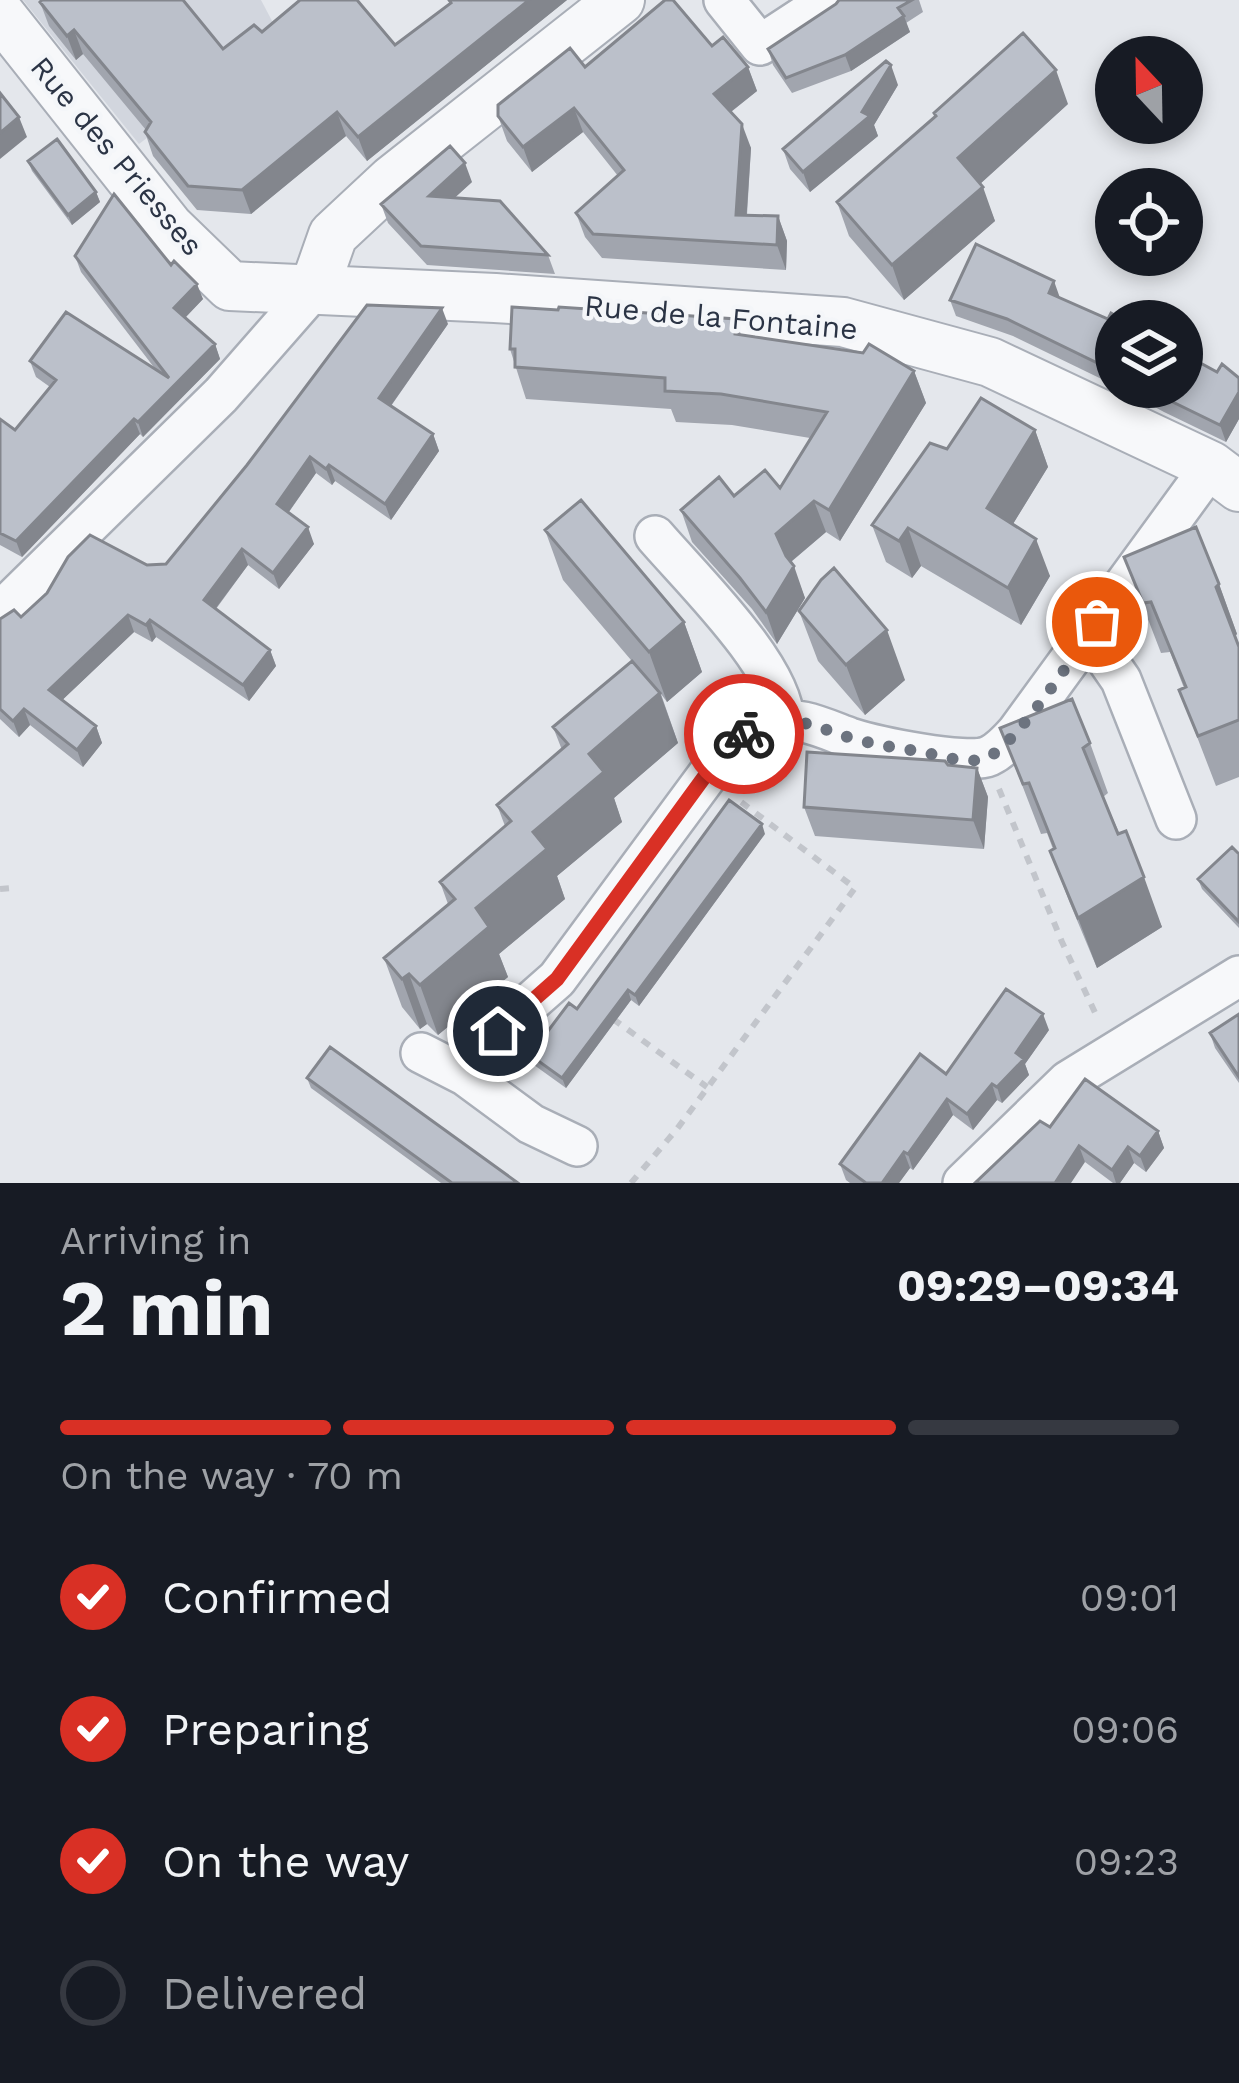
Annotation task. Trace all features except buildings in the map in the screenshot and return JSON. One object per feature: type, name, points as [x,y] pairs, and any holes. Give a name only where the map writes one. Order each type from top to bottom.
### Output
[{"type":"street","points":[[0,612],[221,394],[314,289],[333,235],[392,180],[620,0]]},
{"type":"street","points":[[724,0],[760,45],[829,0]]},
{"type":"street","name":"Rue des Priesses","points":[[0,14],[169,227],[230,286],[314,289]]},
{"type":"street","name":"Rue de la Fontaine","points":[[314,289],[843,322],[990,362],[1225,476]]},
{"type":"street","points":[[466,1076],[498,1031],[557,979],[729,746],[765,722],[784,720],[947,758],[986,758],[1017,733],[1084,640],[1225,476]]},
{"type":"street","points":[[655,536],[760,660],[781,696],[784,720]]},
{"type":"street","points":[[1084,640],[1101,651],[1120,680],[1176,819]]},
{"type":"street","points":[[963,1183],[1058,1090],[1239,976]]},
{"type":"street","points":[[421,1053],[466,1076],[531,1124],[577,1146]]},
{"type":"path","points":[[986,758],[1081,986],[1116,1050]]},
{"type":"path","points":[[631,1183],[855,888],[705,776]]},
{"type":"path","points":[[0,889],[11,887]]},
{"type":"path","points":[[613,1019],[707,1088]]},
{"type":"shaded area","points":[[23,0],[261,0],[280,36],[139,144]]},
{"type":"way so far","points":[[744,734],[765,722],[807,722],[856,740],[967,761],[986,758],[1017,733],[1097,622]]},
{"type":"route","points":[[498,1031],[557,979],[705,776],[744,734]]}]
